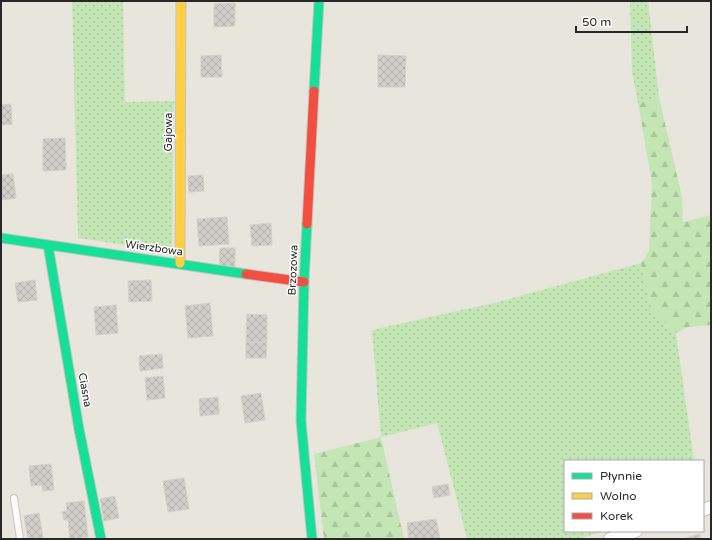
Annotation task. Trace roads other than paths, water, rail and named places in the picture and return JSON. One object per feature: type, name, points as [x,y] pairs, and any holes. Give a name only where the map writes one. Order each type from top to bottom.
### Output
[{"type":"street","name":"Gajowa","points":[[180,264],[181,1]]},
{"type":"street","name":"Brzozowa","points":[[312,539],[301,421],[304,282],[319,1]]},
{"type":"street","name":"Wierzbowa","points":[[1,238],[304,282]]},
{"type":"street","name":"Ciasna","points":[[48,245],[79,429],[101,539]]},
{"type":"street","points":[[610,539],[633,532]]},
{"type":"lane","points":[[14,498],[20,539]]}]
